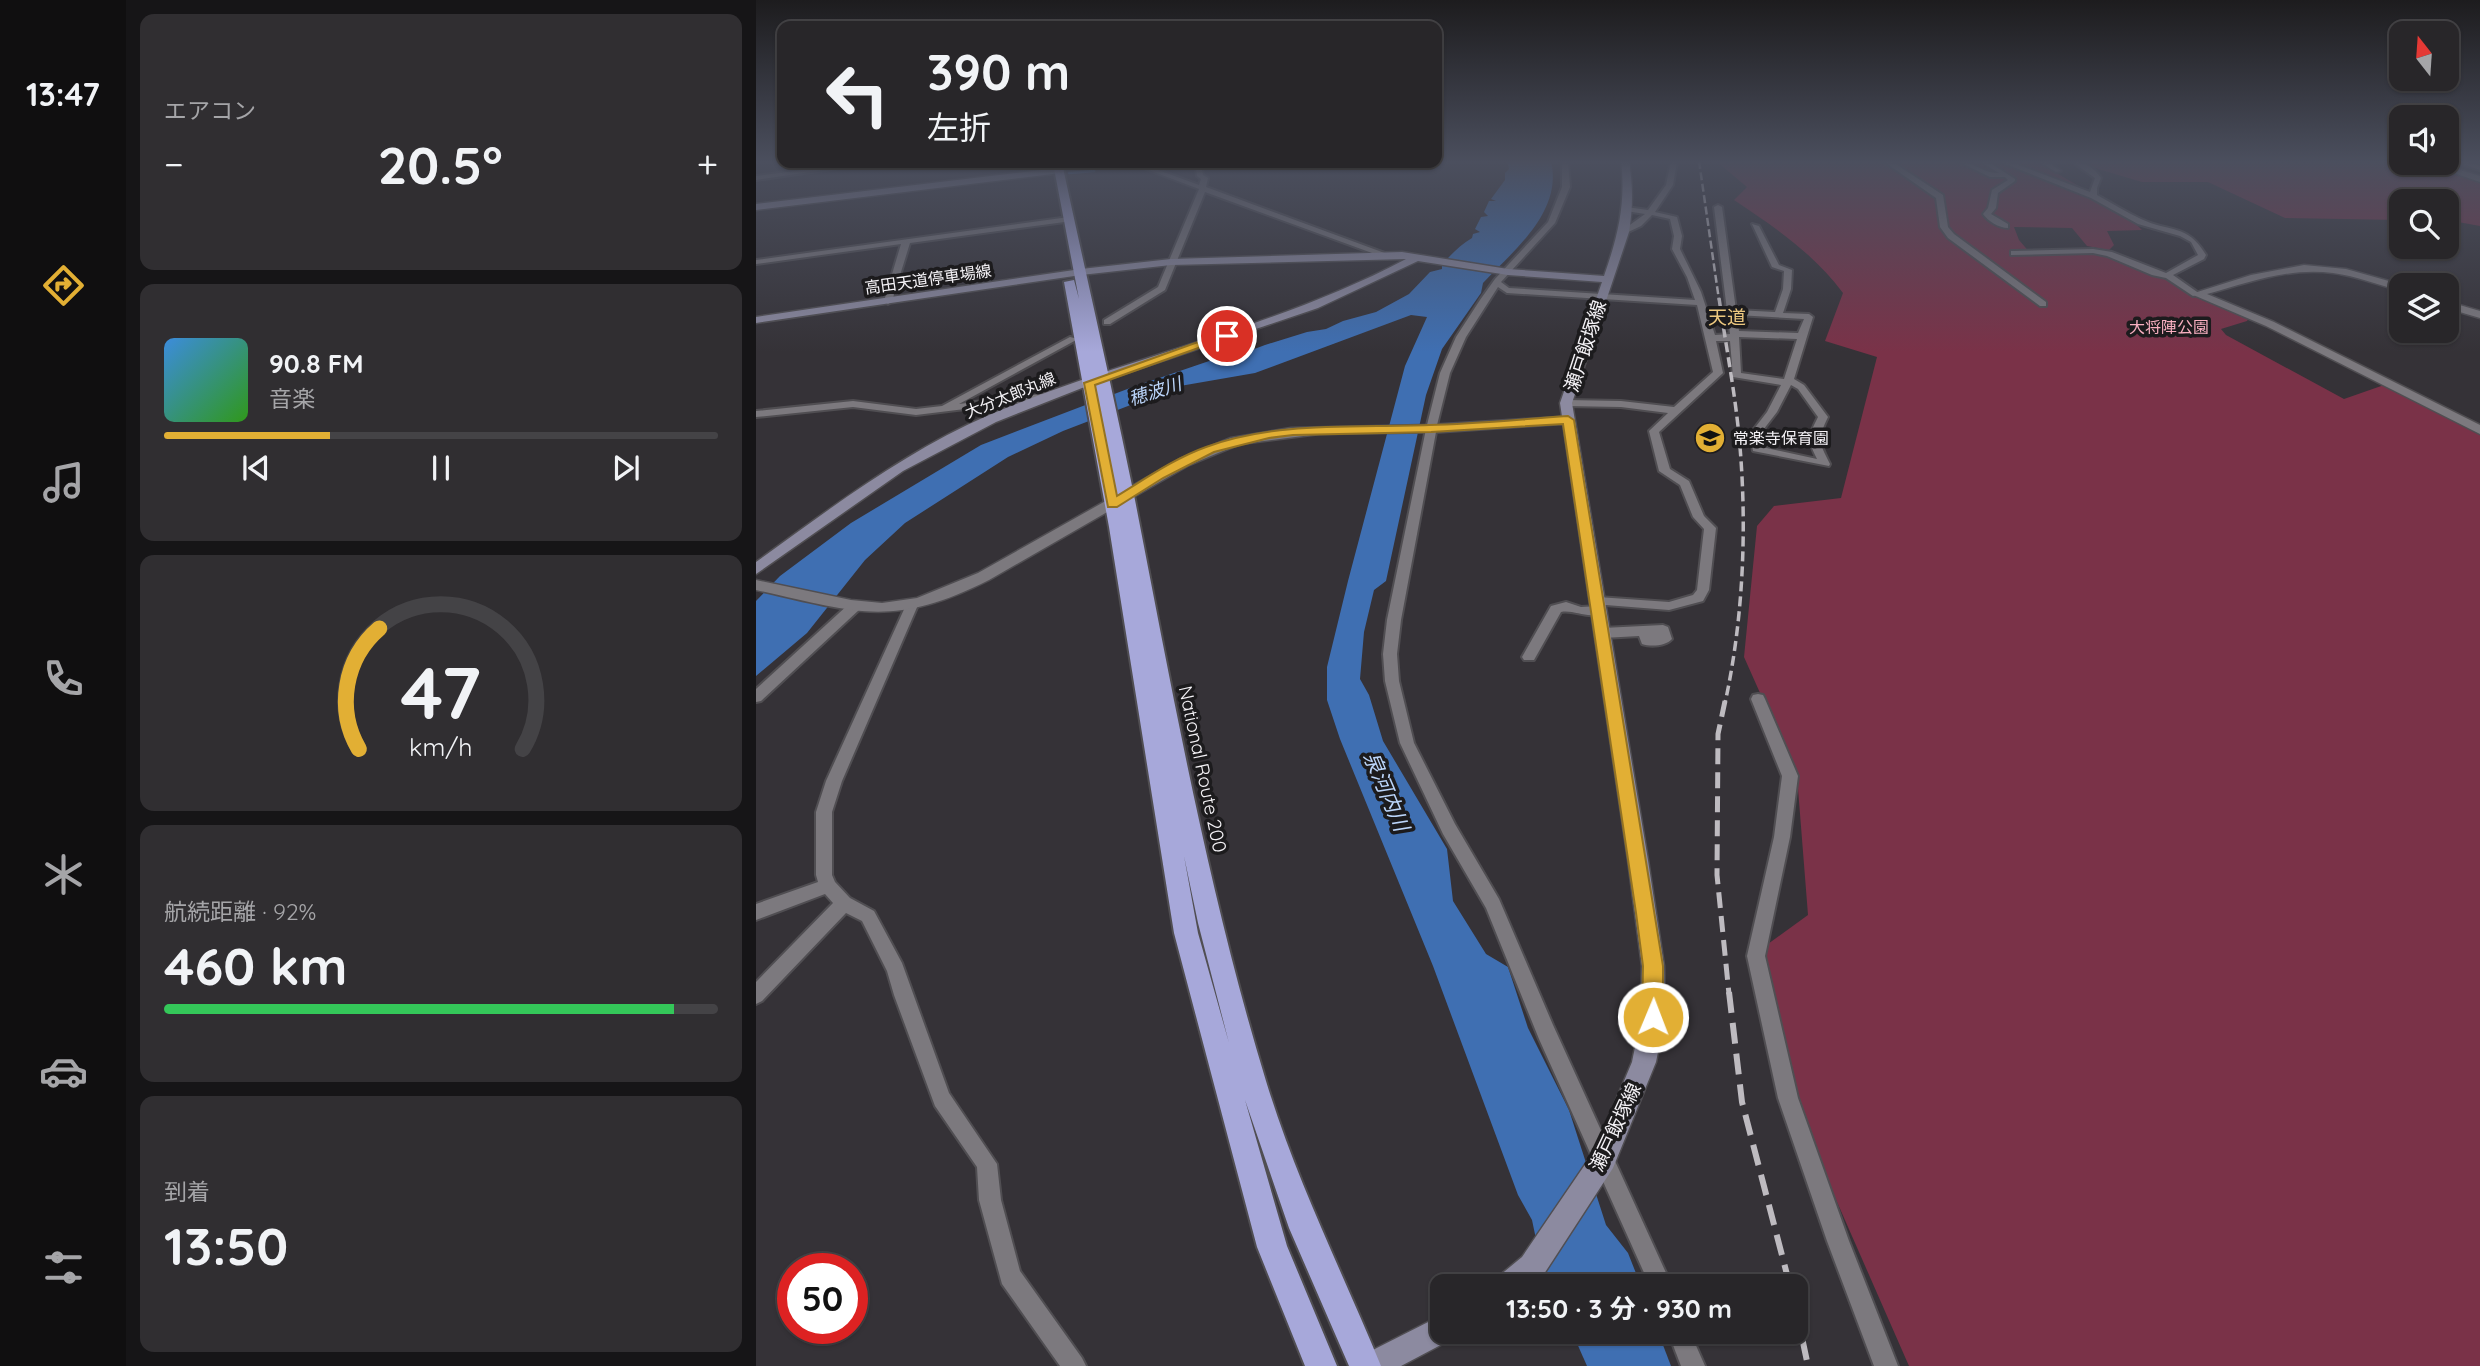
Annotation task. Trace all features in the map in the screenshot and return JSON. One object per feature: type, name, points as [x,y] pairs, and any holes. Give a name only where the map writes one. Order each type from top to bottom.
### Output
[{"type":"highway","name":"National Route 200","points":[[1065,225],[1108,450],[1210,923],[1250,1070],[1304,1228],[1364,1366]]},
{"type":"highway","name":"National Route 200","points":[[1119,500],[1186,933],[1272,1247],[1321,1366]]},
{"type":"main road","name":"瀬戸飯塚線","points":[[1524,1274],[1532,1267],[1604,1159],[1644,1062],[1653,1017],[1653,966],[1567,411],[1626,225]]},
{"type":"main road","name":"高田天道停車場線","points":[[756,320],[1171,262],[1386,255],[1421,257],[1604,288]]},
{"type":"main road","name":"大分太郎丸線","points":[[756,569],[893,471],[949,439],[1055,395],[1097,383],[1301,311],[1421,257]]},
{"type":"main road","points":[[1371,1366],[1430,1335]]},
{"type":"street","points":[[756,262],[1025,225]]},
{"type":"street","points":[[1107,322],[1162,288],[1187,225]]},
{"type":"street","points":[[1303,225],[1386,255]]},
{"type":"street","points":[[1549,225],[1497,283],[1461,338],[1445,373],[1431,429],[1394,620],[1390,654],[1398,710],[1407,743],[1449,829],[1493,904],[1546,1032],[1656,1274]]},
{"type":"street","points":[[1624,232],[1638,225]]},
{"type":"street","points":[[1529,657],[1556,609],[1566,606],[1580,611],[1599,605],[1669,606],[1689,603],[1698,598],[1703,590],[1710,528],[1699,517],[1685,483],[1665,471],[1654,431],[1718,373],[1712,338],[1685,262],[1676,249],[1678,236],[1676,225]]},
{"type":"street","points":[[1720,225],[1735,336],[1736,375],[1788,381],[1801,387],[1823,417],[1815,433],[1814,442],[1825,464],[1757,449],[1755,434],[1779,402],[1788,381],[1795,368],[1809,317],[1732,312]]},
{"type":"street","points":[[1944,225],[1951,236],[2043,304]]},
{"type":"street","points":[[2155,225],[2183,234],[2194,241],[2202,255],[2200,259],[2170,272],[2169,276]]},
{"type":"street","points":[[1755,226],[1776,267],[1787,270],[1787,289],[1778,314]]},
{"type":"street","points":[[888,301],[906,242]]},
{"type":"street","points":[[2014,253],[2100,252],[2169,276],[2196,294],[2270,324],[2480,430]]},
{"type":"street","points":[[2196,294],[2290,270],[2307,269],[2358,274],[2389,284]]},
{"type":"street","points":[[1497,283],[1507,290],[1604,288],[1699,303]]},
{"type":"street","points":[[2459,308],[2480,315]]},
{"type":"street","points":[[1712,338],[1802,336]]},
{"type":"street","points":[[940,410],[1073,339]]},
{"type":"street","points":[[756,414],[853,404],[899,411],[940,410],[1055,395]]},
{"type":"street","points":[[756,585],[855,606],[880,608],[912,605],[963,588],[1159,475],[1210,450],[1236,441],[1293,432],[1431,429],[1621,404],[1678,411]]},
{"type":"street","points":[[912,605],[834,781],[824,812],[824,876],[828,886],[844,903],[869,916],[896,969],[942,1099],[987,1164],[990,1200],[1010,1276],[1074,1366]]},
{"type":"street","points":[[756,697],[855,606]]},
{"type":"street","points":[[1603,633],[1646,631]]},
{"type":"street","points":[[1758,699],[1790,776],[1782,837],[1756,956],[1788,1098],[1838,1241],[1886,1366]]},
{"type":"street","points":[[756,912],[828,886]]},
{"type":"street","points":[[756,995],[844,903]]},
{"type":"street","points":[[1684,1344],[1693,1366]]},
{"type":"green space","name":"大将陣公園","points":[[1770,225],[2137,225],[2142,230],[2107,231],[2114,245],[2109,250],[2087,246],[2072,228],[2014,227],[2019,240],[2031,254],[2104,254],[2166,278],[2202,300],[2246,316],[2249,318],[2247,321],[2221,329],[2226,335],[2344,399],[2384,385],[2480,433],[2480,1366],[1909,1366],[1798,1113],[1761,949],[1808,915],[1797,776],[1744,657],[1757,526],[1774,506],[1841,498],[1877,357],[1825,341],[1843,293],[1806,253]]},
{"type":"water","points":[[1477,225],[1536,225],[1483,283],[1481,293],[1442,349],[1426,395],[1386,581],[1374,590],[1364,632],[1360,679],[1369,695],[1383,741],[1447,849],[1453,901],[1486,954],[1508,967],[1528,1028],[1569,1110],[1606,1225],[1628,1253],[1636,1274],[1543,1274],[1532,1220],[1518,1195],[1433,966],[1340,739],[1327,700],[1327,667],[1348,581],[1405,366],[1427,317],[1411,315],[1255,373],[1180,386],[1063,431],[1008,457],[905,523],[865,560],[807,633],[756,676],[756,601],[780,576],[851,523],[981,445],[1130,388],[1215,359],[1225,360],[1265,345],[1376,312],[1409,294],[1430,272],[1442,269],[1442,264],[1472,238],[1473,234],[1480,232],[1475,229]]},
{"type":"water","points":[[1577,1344],[1663,1344],[1671,1366],[1587,1366]]},
{"type":"railway","points":[[1708,225],[1719,300]]},
{"type":"railway","points":[[1719,298],[1738,428],[1743,511],[1740,608],[1725,703]]},
{"type":"railway","points":[[1725,701],[1718,734],[1717,875],[1729,994]]},
{"type":"railway","points":[[1729,992],[1742,1102],[1787,1274]]},
{"type":"railway","points":[[1803,1344],[1808,1366]]},
{"type":"place","name":"常楽寺保育園","points":[[1710,438]]},
{"type":"district","name":"天道","points":[[1727,317]]},
{"type":"route","points":[[1227,336],[1089,383],[1112,505],[1159,475],[1210,450],[1236,441],[1268,435],[1431,429],[1568,420],[1646,913],[1653,966],[1653,1017]]},
{"type":"water label","name":"穂波川","points":[[1155,391]]},
{"type":"water label","name":"泉河内川","points":[[1387,791]]}]
